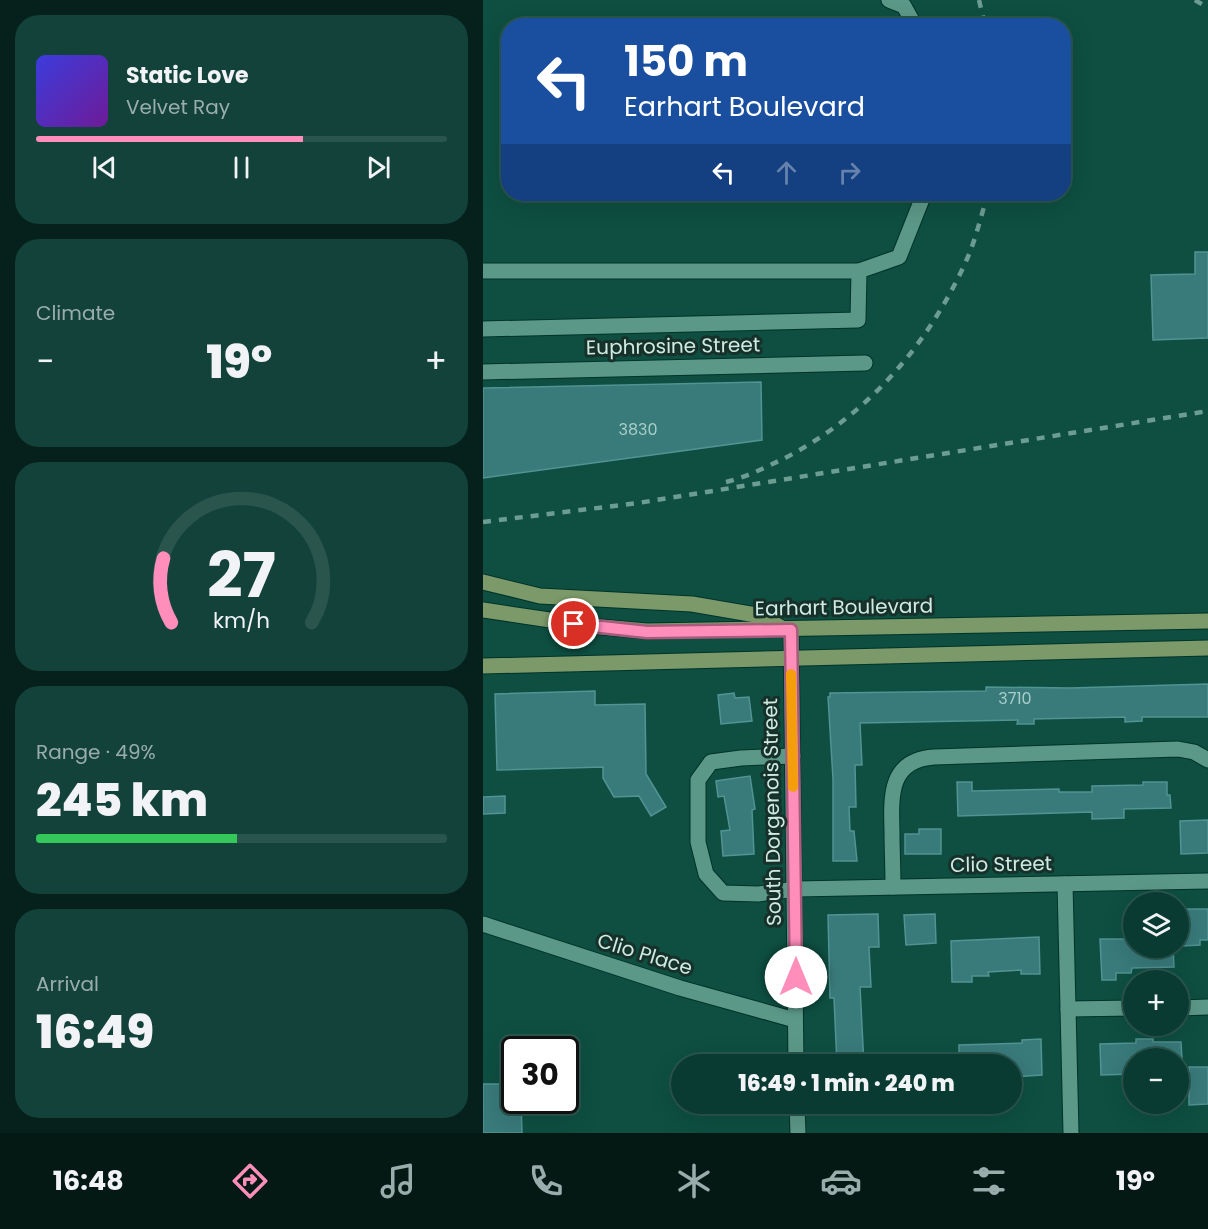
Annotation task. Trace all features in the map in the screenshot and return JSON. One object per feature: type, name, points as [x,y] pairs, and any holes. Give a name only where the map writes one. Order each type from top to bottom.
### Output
[{"type":"main road","points":[[483,582],[540,596],[692,604],[762,616],[787,630]]},
{"type":"main road","name":"Earhart Boulevard","points":[[483,610],[647,632],[1208,621]]},
{"type":"main road","points":[[1057,624],[1057,651]]},
{"type":"main road","points":[[483,666],[1208,648]]},
{"type":"street","points":[[889,0],[904,6],[911,18]]},
{"type":"street","points":[[483,271],[859,271],[899,257],[921,201]]},
{"type":"street","points":[[483,329],[858,320],[859,271]]},
{"type":"street","name":"Euphrosine Street","points":[[483,372],[865,363]]},
{"type":"street","name":"South Dorgenois Street","points":[[787,630],[791,658],[796,889],[796,1054]]},
{"type":"street","points":[[893,887],[891,795],[899,775],[916,761],[934,757],[1178,750],[1194,752],[1208,760]]},
{"type":"street","name":"Clio Street","points":[[793,756],[741,758],[711,762],[698,780],[699,842],[706,874],[723,893],[758,894],[796,889],[1208,881]]},
{"type":"street","points":[[1065,884],[1071,1133]]},
{"type":"street","name":"Clio Place","points":[[483,924],[680,988],[795,1020]]},
{"type":"street","points":[[1068,1009],[1123,1008]]},
{"type":"street","points":[[1189,1008],[1208,1008]]},
{"type":"street","points":[[797,1114],[798,1133]]},
{"type":"building","points":[[1195,252],[1208,252],[1208,338],[1153,340],[1151,275],[1195,274]]},
{"type":"building","points":[[761,382],[762,440],[483,478],[483,388]]},
{"type":"building","points":[[1208,684],[1208,717],[1142,717],[1142,721],[1125,722],[1125,717],[1034,719],[1034,724],[1017,724],[1018,720],[860,723],[862,765],[855,765],[856,807],[849,807],[850,831],[854,831],[857,861],[833,861],[833,779],[828,697],[830,693],[986,691],[986,687],[1070,688]]},
{"type":"building","points":[[595,691],[595,705],[645,704],[646,774],[666,807],[651,816],[639,796],[614,797],[603,778],[603,767],[497,770],[495,694]]},
{"type":"building","points":[[734,693],[735,698],[749,697],[752,721],[721,724],[718,695]]},
{"type":"building","points":[[750,776],[755,809],[752,810],[754,854],[723,856],[721,831],[730,830],[724,796],[718,797],[716,781]]},
{"type":"building","points":[[957,782],[972,782],[972,791],[1059,789],[1059,792],[1092,792],[1092,786],[1167,782],[1167,795],[1170,795],[1171,808],[1124,809],[1124,818],[1092,819],[1092,812],[958,816]]},
{"type":"building","points":[[505,796],[505,813],[483,814],[483,797]]},
{"type":"building","points":[[1208,820],[1208,853],[1181,854],[1180,821]]},
{"type":"building","points":[[919,829],[941,829],[941,854],[905,854],[905,834],[919,834]]},
{"type":"building","points":[[1189,909],[1208,909],[1208,940],[1200,940],[1200,945],[1189,946]]},
{"type":"building","points":[[878,914],[879,947],[869,947],[871,987],[860,987],[863,1054],[837,1054],[834,998],[830,998],[828,915]]},
{"type":"building","points":[[935,914],[936,943],[906,945],[904,915]]},
{"type":"building","points":[[1039,937],[1040,974],[1021,974],[1021,970],[988,972],[989,976],[972,976],[972,982],[952,982],[951,941]]},
{"type":"building","points":[[1100,939],[1123,939],[1123,958],[1174,958],[1174,967],[1132,968],[1132,970],[1123,970],[1123,973],[1116,973],[1116,980],[1102,980]]},
{"type":"building","points":[[1041,1039],[1042,1075],[1022,1076],[1022,1054],[959,1054],[959,1045],[1022,1043],[1022,1040]]},
{"type":"building","points":[[1136,1039],[1153,1039],[1153,1042],[1181,1042],[1181,1048],[1123,1048],[1123,1074],[1101,1075],[1100,1044],[1136,1043]]},
{"type":"building","points":[[1189,1067],[1208,1067],[1208,1104],[1189,1105]]},
{"type":"building","points":[[483,1084],[501,1084],[501,1114],[521,1114],[522,1133],[483,1133]]},
{"type":"railway","points":[[979,0],[983,18]]},
{"type":"railway","points":[[1195,0],[1208,8]]},
{"type":"railway","points":[[726,482],[764,468],[815,441],[869,399],[893,374],[915,348],[952,290],[970,251],[986,201]]},
{"type":"railway","points":[[483,522],[638,503],[1208,411]]},
{"type":"slow traffic","points":[[791,674],[793,787]]},
{"type":"route","points":[[574,624],[647,632],[791,630],[796,977]]}]
